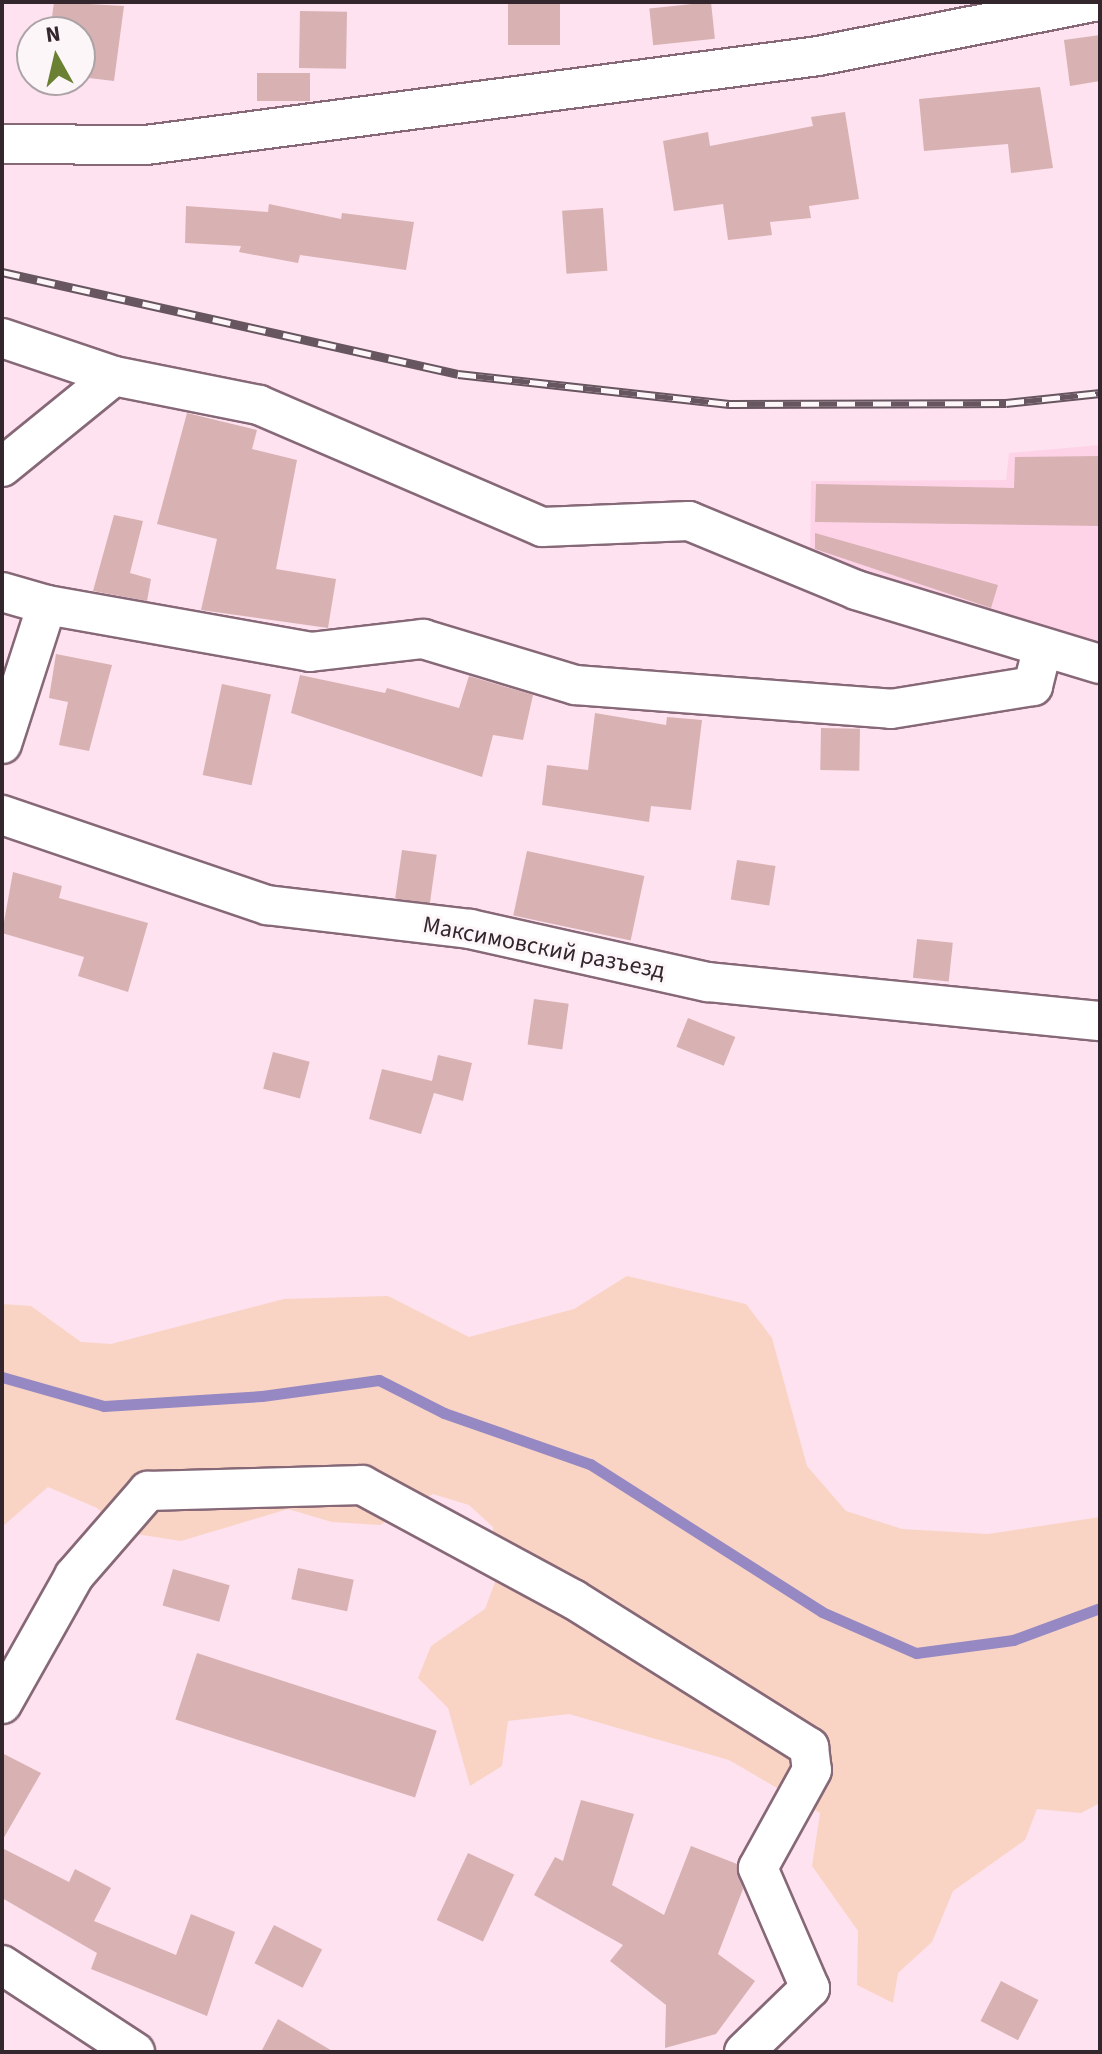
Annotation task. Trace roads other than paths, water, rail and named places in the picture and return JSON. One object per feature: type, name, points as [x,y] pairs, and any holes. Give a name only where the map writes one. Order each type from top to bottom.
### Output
[{"type":"street","points":[[2,144],[178,141],[818,56],[1093,2]]},
{"type":"street","points":[[2,338],[114,376],[259,405],[542,527],[689,521],[856,590],[1042,650],[1100,664]]},
{"type":"street","points":[[2,467],[114,376]]},
{"type":"street","points":[[2,592],[47,605],[310,652],[423,639],[575,685],[891,709],[1033,686],[1042,650]]},
{"type":"street","points":[[2,744],[47,605]]},
{"type":"street","name":"Максимовский разъезд","points":[[2,815],[267,905],[470,929],[708,982],[1100,1021]]},
{"type":"street","points":[[2,1704],[74,1576],[148,1491],[362,1485],[573,1599],[809,1747],[812,1770],[758,1868],[810,1988],[744,2052]]},
{"type":"street","points":[[2,1965],[135,2052]]},
{"type":"waterway","points":[[2,1377],[104,1406],[262,1396],[379,1380],[444,1413],[590,1464],[822,1612],[916,1653],[1013,1640],[1100,1608]]},
{"type":"railway","points":[[2,272],[458,374],[729,404],[1006,403],[1100,393]]}]
